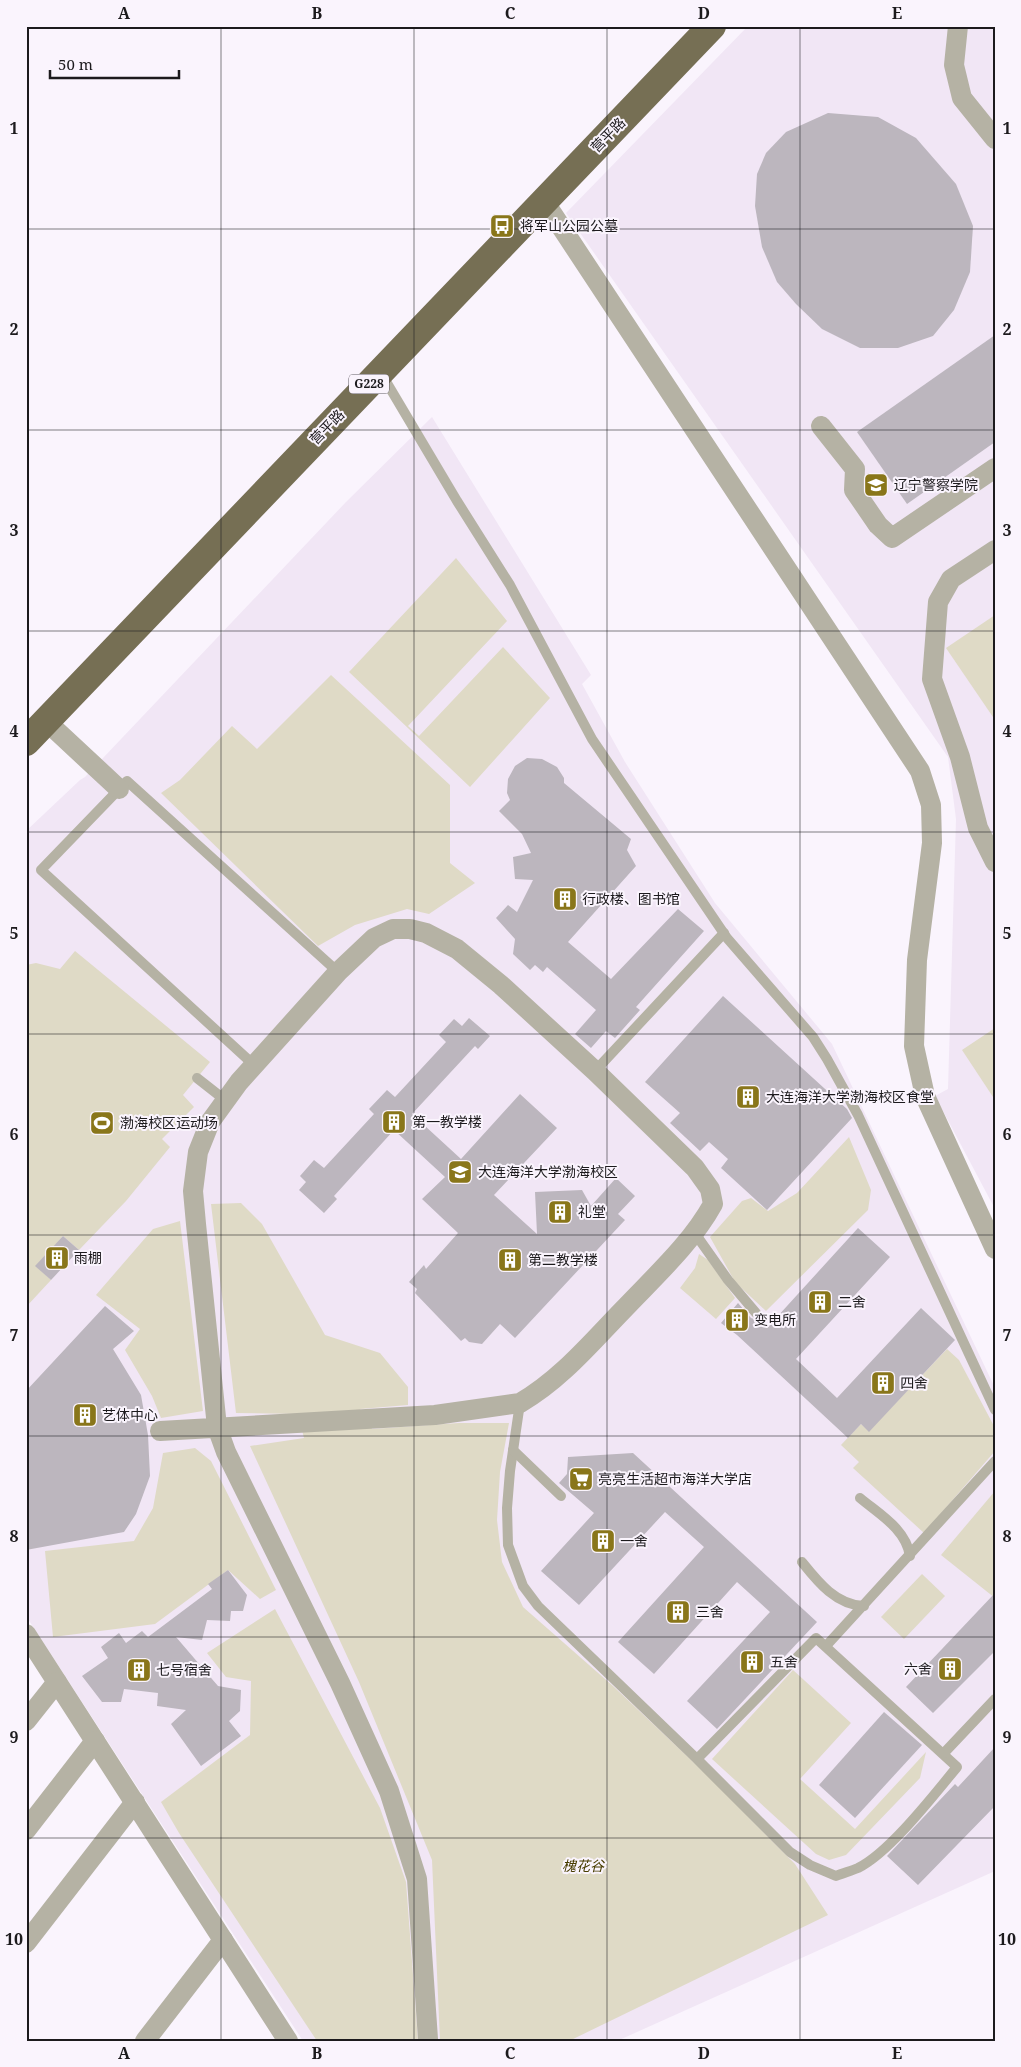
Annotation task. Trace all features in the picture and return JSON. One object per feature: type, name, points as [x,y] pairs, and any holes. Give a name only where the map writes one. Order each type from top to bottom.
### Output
[{"type":"highway","name":"营平路","points":[[26,742],[712,26]]},
{"type":"street","points":[[958,26],[954,65],[962,98],[995,139]]},
{"type":"street","points":[[544,201],[920,771],[931,805],[932,843],[917,960],[914,1046],[925,1096],[995,1249]]},
{"type":"street","points":[[821,426],[854,469],[854,490],[878,524],[892,538],[995,468]]},
{"type":"street","points":[[995,550],[951,579],[938,602],[932,679],[960,757],[978,828],[995,862]]},
{"type":"street","points":[[46,721],[119,789]]},
{"type":"street","points":[[160,1431],[217,1426],[435,1415],[520,1403],[531,1397],[572,1363],[669,1262],[705,1219],[713,1204],[710,1188],[695,1168],[595,1072],[501,986],[457,949],[426,932],[410,929],[392,929],[374,938],[338,972],[225,1100],[210,1122],[198,1152],[194,1191],[217,1426],[226,1452],[340,1683],[389,1791],[417,1879],[428,2039]]},
{"type":"street","points":[[26,1634],[288,2041]]},
{"type":"street","points":[[26,1721],[57,1682]]},
{"type":"street","points":[[26,1830],[96,1741]]},
{"type":"street","points":[[26,1943],[135,1802]]},
{"type":"street","points":[[145,2041],[223,1940]]},
{"type":"lane","points":[[380,372],[457,502],[510,586],[592,739],[724,933],[814,1037],[858,1115],[995,1410]]},
{"type":"lane","points":[[254,1065],[41,870],[127,781],[338,972]]},
{"type":"lane","points":[[595,1072],[724,933]]},
{"type":"lane","points":[[197,1078],[225,1100]]},
{"type":"lane","points":[[694,1232],[728,1280],[756,1313]]},
{"type":"lane","points":[[520,1403],[507,1508],[508,1545],[523,1586],[538,1606],[697,1759],[790,1852],[810,1865],[836,1876],[859,1867],[882,1850],[920,1811],[957,1767],[944,1753],[816,1638],[697,1759]]},
{"type":"lane","points":[[513,1450],[561,1496]]},
{"type":"lane","points":[[826,1646],[995,1461]]},
{"type":"lane","points":[[860,1498],[902,1535],[909,1547],[910,1556]]},
{"type":"lane","points":[[802,1562],[824,1587],[840,1600],[852,1606],[864,1606]]},
{"type":"lane","points":[[944,1753],[995,1699]]},
{"type":"shaded area","name":"辽宁警察学院","points":[[748,26],[995,26],[995,1209],[935,1096],[948,1089],[956,819],[948,757],[566,213]]},
{"type":"shaded area","name":"大连海洋大学渤海校区","points":[[432,417],[591,675],[582,684],[625,762],[715,903],[832,1044],[995,1388],[995,1871],[617,2041],[303,2041],[26,1616],[26,831],[85,777],[346,502]]},
{"type":"green space","points":[[456,558],[507,621],[408,726],[419,736],[503,647],[550,698],[470,787],[349,672]]},
{"type":"green space","points":[[995,615],[995,720],[946,648]]},
{"type":"green space","points":[[331,675],[450,785],[450,863],[475,883],[429,914],[407,909],[355,925],[318,946],[161,793],[180,780],[232,726],[257,749]]},
{"type":"green space","name":"渤海校区运动场","points":[[75,951],[210,1062],[183,1095],[194,1107],[162,1139],[170,1147],[126,1201],[79,1250],[63,1236],[36,1266],[51,1280],[26,1307],[26,965],[36,963],[60,969]]},
{"type":"green space","points":[[995,1028],[995,1100],[962,1050]]},
{"type":"green space","points":[[849,1137],[871,1190],[868,1210],[766,1311],[735,1282],[710,1237],[742,1201],[751,1198],[768,1211],[797,1193]]},
{"type":"green space","name":"槐花谷","points":[[241,1203],[262,1224],[325,1335],[380,1353],[408,1387],[408,1405],[360,1409],[372,1429],[459,1423],[509,1423],[500,1472],[497,1520],[502,1562],[523,1607],[613,1686],[707,1775],[795,1864],[828,1915],[569,2041],[440,2041],[432,1860],[359,1682],[250,1446],[304,1438],[298,1414],[236,1413],[211,1204]]},
{"type":"green space","points":[[180,1221],[203,1411],[161,1418],[152,1396],[125,1350],[140,1329],[96,1295],[153,1229]]},
{"type":"green space","points":[[699,1254],[708,1260],[735,1298],[716,1319],[680,1288],[695,1268]]},
{"type":"green space","points":[[947,1349],[959,1360],[995,1428],[995,1451],[924,1533],[853,1468],[859,1462],[841,1445],[861,1424],[869,1431]]},
{"type":"green space","points":[[195,1448],[211,1461],[276,1590],[260,1599],[228,1570],[155,1624],[53,1637],[45,1551],[134,1541],[153,1508],[163,1453]]},
{"type":"green space","points":[[995,1491],[995,1598],[941,1555]]},
{"type":"green space","points":[[922,1574],[945,1596],[904,1639],[881,1617]]},
{"type":"green space","points":[[275,1609],[380,1808],[406,1882],[418,2041],[317,2041],[179,1833],[161,1802],[250,1735],[251,1681],[226,1677],[207,1653]]},
{"type":"green space","points":[[793,1670],[851,1723],[800,1779],[855,1829],[926,1752],[920,1778],[846,1855],[829,1860],[816,1854],[712,1759]]},
{"type":"building","points":[[828,113],[878,117],[916,138],[956,184],[973,226],[970,272],[954,310],[933,336],[898,348],[860,348],[822,329],[777,282],[762,247],[755,206],[757,174],[766,153],[786,132]]},
{"type":"building","points":[[995,335],[995,442],[907,504],[857,432]]},
{"type":"building","name":"行政楼、图书馆","points":[[527,758],[542,759],[557,767],[564,778],[564,783],[631,839],[627,850],[636,866],[568,942],[611,979],[678,909],[704,931],[636,1007],[640,1010],[615,1038],[606,1031],[591,1048],[575,1034],[596,1010],[547,967],[543,972],[535,965],[530,970],[513,954],[515,939],[496,918],[508,905],[517,912],[533,880],[515,879],[513,857],[531,853],[522,834],[499,811],[510,800],[507,793],[508,779],[515,766]]},
{"type":"building","name":"大连海洋大学渤海校区食堂","points":[[723,996],[847,1109],[852,1118],[767,1210],[721,1168],[728,1159],[709,1142],[700,1151],[670,1123],[680,1113],[645,1082]]},
{"type":"building","points":[[469,1018],[490,1036],[478,1049],[475,1046],[412,1114],[461,1159],[520,1094],[557,1128],[494,1195],[537,1234],[535,1192],[582,1190],[591,1206],[616,1178],[635,1196],[618,1214],[625,1220],[515,1338],[500,1324],[482,1344],[469,1342],[465,1338],[461,1341],[415,1293],[417,1289],[409,1282],[424,1265],[426,1269],[458,1233],[422,1199],[445,1177],[394,1130],[334,1196],[337,1199],[324,1213],[299,1190],[306,1182],[300,1176],[314,1160],[324,1168],[374,1114],[369,1109],[387,1090],[395,1097],[446,1042],[439,1035],[454,1019],[462,1026]]},
{"type":"building","points":[[858,1228],[890,1257],[796,1359],[837,1398],[921,1308],[955,1340],[869,1432],[861,1424],[848,1438],[737,1335],[721,1323],[738,1303],[751,1318],[767,1328]]},
{"type":"building","name":"雨棚","points":[[63,1236],[79,1250],[51,1280],[35,1266]]},
{"type":"building","name":"艺体中心","points":[[105,1306],[134,1331],[113,1349],[141,1395],[148,1435],[150,1476],[136,1514],[124,1532],[26,1550],[26,1391]]},
{"type":"building","points":[[633,1453],[817,1622],[717,1729],[687,1701],[770,1612],[737,1582],[654,1674],[618,1642],[704,1547],[665,1512],[579,1605],[541,1571],[594,1513],[559,1483],[567,1474],[568,1457]]},
{"type":"building","name":"七号宿舍","points":[[228,1570],[247,1595],[243,1611],[231,1611],[230,1621],[207,1620],[202,1640],[176,1637],[218,1686],[241,1690],[240,1711],[229,1721],[241,1736],[201,1766],[171,1724],[186,1710],[157,1706],[158,1693],[124,1689],[121,1702],[102,1702],[82,1676],[108,1658],[101,1647],[119,1633],[126,1643],[142,1631],[148,1637],[212,1589],[208,1584]]},
{"type":"building","name":"六舍","points":[[995,1593],[995,1651],[933,1713],[906,1687]]},
{"type":"building","points":[[884,1712],[922,1745],[855,1818],[819,1785]]},
{"type":"building","points":[[995,1747],[995,1806],[918,1885],[887,1856],[955,1784],[958,1787]]},
{"type":"place","name":"将军山公园公墓","points":[[502,226]]},
{"type":"place","name":"辽宁警察学院","points":[[876,485]]},
{"type":"place","name":"行政楼、图书馆","points":[[565,899]]},
{"type":"place","name":"大连海洋大学渤海校区食堂","points":[[748,1097]]},
{"type":"place","name":"第一教学楼","points":[[394,1122]]},
{"type":"place","name":"渤海校区运动场","points":[[102,1123]]},
{"type":"place","name":"大连海洋大学渤海校区","points":[[460,1172]]},
{"type":"place","name":"礼堂","points":[[560,1212]]},
{"type":"place","name":"雨棚","points":[[57,1258]]},
{"type":"place","name":"第二教学楼","points":[[510,1260]]},
{"type":"place","name":"二舍","points":[[820,1302]]},
{"type":"place","name":"变电所","points":[[737,1320]]},
{"type":"place","name":"四舍","points":[[883,1383]]},
{"type":"place","name":"艺体中心","points":[[85,1415]]},
{"type":"place","name":"亮亮生活超市海洋大学店","points":[[581,1479]]},
{"type":"place","name":"一舍","points":[[603,1541]]},
{"type":"place","name":"三舍","points":[[678,1612]]},
{"type":"place","name":"五舍","points":[[752,1662]]},
{"type":"place","name":"六舍","points":[[950,1669]]},
{"type":"place","name":"七号宿舍","points":[[139,1670]]}]
